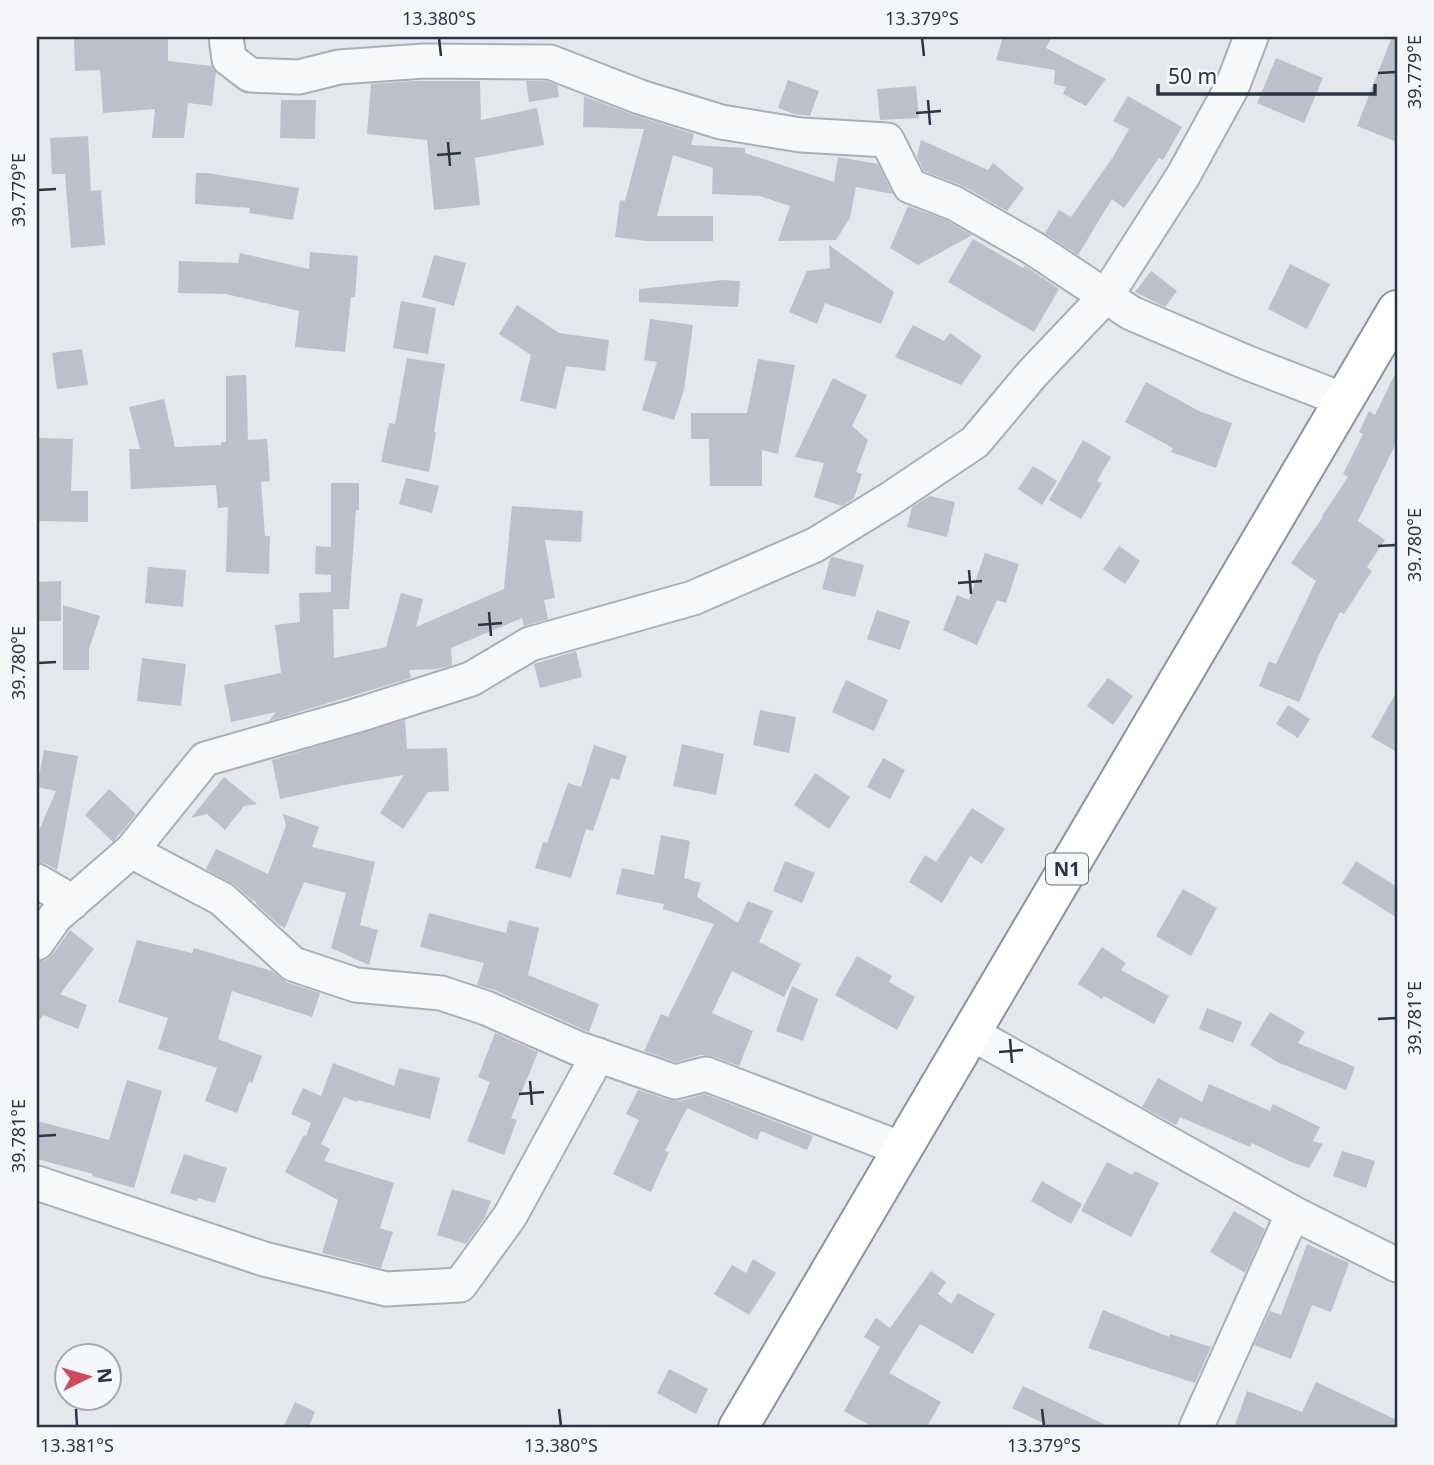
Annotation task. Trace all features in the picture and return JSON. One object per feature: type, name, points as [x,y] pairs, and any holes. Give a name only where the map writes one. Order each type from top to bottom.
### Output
[{"type":"highway","name":"N1","points":[[737,1428],[1397,310]]},
{"type":"street","points":[[226,37],[229,59],[250,75],[299,77],[339,67],[424,61],[550,62],[640,97],[721,122],[801,135],[887,140],[910,186],[954,203],[1033,248],[1131,313],[1344,400]]},
{"type":"street","points":[[37,943],[55,917],[131,852],[205,759],[471,679],[530,644],[693,598],[815,545],[975,442],[1032,374],[1106,296],[1183,176],[1232,87],[1251,37]]},
{"type":"street","points":[[131,852],[222,899],[293,964],[356,985],[442,993],[486,1008],[577,1048],[675,1082],[706,1074],[902,1149]]},
{"type":"street","points":[[37,881],[72,902]]},
{"type":"street","points":[[971,1033],[1293,1213],[1397,1265]]},
{"type":"street","points":[[37,1183],[264,1259],[386,1289],[460,1285],[510,1216],[598,1055]]},
{"type":"street","points":[[1196,1428],[1293,1213]]},
{"type":"building","points":[[74,37],[168,37],[168,61],[212,66],[216,72],[212,106],[188,103],[184,138],[152,138],[155,109],[103,113],[100,70],[75,71]]},
{"type":"building","points":[[1003,37],[1052,37],[1046,48],[1106,79],[1086,106],[1063,94],[1066,87],[1054,84],[1055,70],[996,60]]},
{"type":"building","points":[[1392,37],[1397,37],[1397,142],[1357,126]]},
{"type":"building","points":[[1276,58],[1323,78],[1304,123],[1257,103]]},
{"type":"building","points":[[788,80],[819,91],[810,116],[778,108]]},
{"type":"building","points":[[480,81],[481,120],[537,108],[544,145],[475,158],[480,205],[434,210],[427,140],[367,134],[371,84]]},
{"type":"building","points":[[526,81],[546,81],[557,85],[559,97],[529,102]]},
{"type":"building","points":[[916,86],[919,118],[880,120],[877,89]]},
{"type":"building","points":[[584,96],[694,134],[691,145],[745,148],[745,153],[834,182],[838,157],[878,164],[893,194],[856,187],[850,218],[836,240],[778,241],[790,206],[760,196],[712,194],[713,168],[673,155],[657,216],[713,216],[713,241],[646,241],[615,237],[620,200],[625,201],[644,129],[583,127]]},
{"type":"building","points":[[1128,96],[1182,127],[1163,160],[1159,158],[1124,208],[1112,199],[1078,255],[1045,233],[1059,210],[1071,217],[1113,157],[1129,129],[1113,121]]},
{"type":"building","points":[[281,100],[316,100],[315,139],[280,138]]},
{"type":"building","points":[[88,136],[91,191],[101,190],[105,245],[71,248],[65,174],[52,174],[50,138]]},
{"type":"building","points":[[921,140],[988,170],[993,163],[1024,188],[1007,211],[963,186],[924,171],[917,157]]},
{"type":"building","points":[[196,173],[299,188],[293,220],[249,213],[250,208],[195,204]]},
{"type":"building","points":[[908,206],[946,220],[972,235],[918,265],[890,248]]},
{"type":"building","points":[[973,239],[1023,268],[1025,266],[1059,289],[1034,332],[948,282]]},
{"type":"building","points":[[829,245],[894,292],[881,324],[825,303],[817,324],[789,312],[807,271],[830,268]]},
{"type":"building","points":[[310,252],[358,256],[355,297],[351,297],[345,352],[295,347],[299,311],[226,294],[178,293],[179,261],[238,263],[240,253],[309,269]]},
{"type":"building","points":[[434,255],[466,263],[454,306],[422,297]]},
{"type":"building","points":[[1290,264],[1330,284],[1307,329],[1268,309]]},
{"type":"building","points":[[1151,271],[1177,291],[1165,307],[1135,292]]},
{"type":"building","points":[[723,280],[740,281],[738,307],[639,302],[639,289]]},
{"type":"building","points":[[401,301],[436,308],[428,354],[393,348]]},
{"type":"building","points":[[517,305],[559,333],[609,340],[605,371],[566,366],[556,409],[520,401],[531,355],[499,334]]},
{"type":"building","points":[[650,319],[693,325],[684,390],[674,420],[642,410],[657,362],[644,360]]},
{"type":"building","points":[[913,325],[944,341],[950,333],[982,356],[961,385],[895,357]]},
{"type":"building","points":[[82,349],[88,385],[57,389],[52,353]]},
{"type":"building","points":[[407,358],[445,364],[429,472],[381,462],[389,423],[395,424]]},
{"type":"building","points":[[758,359],[795,365],[778,454],[762,450],[762,486],[710,486],[709,439],[691,439],[691,413],[747,413]]},
{"type":"building","points":[[1397,370],[1397,441],[1358,521],[1385,540],[1367,567],[1372,571],[1344,614],[1340,612],[1299,702],[1259,686],[1269,661],[1276,664],[1316,581],[1291,563],[1348,477],[1343,474],[1363,434],[1359,432],[1369,411],[1375,415]]},
{"type":"building","points":[[246,375],[248,440],[267,439],[270,481],[261,482],[265,536],[270,536],[269,574],[226,572],[228,507],[218,508],[216,485],[131,489],[129,449],[140,449],[129,407],[164,399],[175,447],[221,445],[221,442],[226,442],[226,376]]},
{"type":"building","points":[[833,378],[867,395],[852,426],[868,440],[856,472],[862,474],[854,498],[842,506],[814,497],[824,463],[795,457]]},
{"type":"building","points":[[1146,382],[1199,411],[1232,423],[1216,468],[1171,452],[1173,448],[1125,422]]},
{"type":"building","points":[[37,438],[73,439],[71,491],[88,491],[88,522],[37,521]]},
{"type":"building","points":[[1083,440],[1111,457],[1097,481],[1102,483],[1081,519],[1049,500]]},
{"type":"building","points":[[1033,466],[1057,481],[1042,505],[1018,489]]},
{"type":"building","points":[[406,478],[439,486],[432,513],[399,504]]},
{"type":"building","points":[[331,483],[359,483],[359,510],[356,510],[349,609],[333,609],[334,658],[386,647],[401,593],[423,599],[416,627],[504,589],[512,506],[583,511],[581,542],[545,540],[555,598],[544,600],[548,619],[524,626],[522,618],[451,648],[452,665],[438,669],[409,670],[411,678],[269,721],[276,712],[231,722],[224,685],[281,673],[275,625],[300,622],[299,593],[331,592],[331,575],[315,574],[316,546],[331,547]]},
{"type":"building","points":[[930,496],[955,502],[947,537],[907,527],[912,507]]},
{"type":"building","points":[[1119,546],[1140,561],[1125,584],[1103,569]]},
{"type":"building","points":[[985,553],[1019,564],[1006,603],[997,600],[977,645],[943,630],[957,595],[969,600]]},
{"type":"building","points":[[833,557],[864,565],[855,597],[822,589],[830,559]]},
{"type":"building","points":[[148,567],[186,570],[183,607],[145,603]]},
{"type":"building","points":[[61,581],[61,621],[37,621],[37,582]]},
{"type":"building","points":[[63,605],[100,616],[89,649],[89,670],[63,670]]},
{"type":"building","points":[[877,610],[910,621],[900,650],[867,639]]},
{"type":"building","points":[[576,651],[582,677],[540,688],[534,664]]},
{"type":"building","points":[[142,658],[186,664],[181,706],[137,701]]},
{"type":"building","points":[[1108,678],[1133,696],[1113,725],[1087,706]]},
{"type":"building","points":[[846,680],[888,700],[874,731],[832,712]]},
{"type":"building","points":[[1397,691],[1397,752],[1371,737]]},
{"type":"building","points":[[1288,705],[1310,719],[1298,738],[1276,724]]},
{"type":"building","points":[[760,710],[796,717],[789,753],[753,745]]},
{"type":"building","points":[[405,720],[407,749],[447,748],[449,791],[428,792],[403,829],[380,813],[404,775],[280,799],[272,760]]},
{"type":"building","points":[[682,744],[724,754],[716,795],[673,786]]},
{"type":"building","points":[[594,745],[627,756],[619,780],[611,778],[593,831],[586,829],[571,878],[535,868],[543,842],[547,843],[568,783],[581,787]]},
{"type":"building","points":[[44,750],[78,756],[57,870],[37,862],[37,835],[56,791],[37,787]]},
{"type":"building","points":[[883,758],[905,770],[890,799],[867,787]]},
{"type":"building","points":[[815,773],[850,797],[829,829],[794,805]]},
{"type":"building","points":[[224,777],[257,804],[244,806],[225,830],[207,814],[191,818]]},
{"type":"building","points":[[109,789],[136,814],[113,842],[85,815]]},
{"type":"building","points":[[972,808],[1005,829],[982,864],[970,856],[942,903],[909,882],[925,855],[936,862]]},
{"type":"building","points":[[283,814],[319,827],[312,847],[375,862],[360,925],[378,930],[369,965],[331,948],[346,893],[304,882],[285,928],[235,885],[206,869],[216,849],[268,874],[286,826]]},
{"type":"building","points":[[661,835],[690,841],[684,878],[701,883],[697,897],[738,923],[748,901],[773,911],[759,942],[801,964],[784,997],[732,971],[712,1013],[753,1031],[739,1066],[701,1055],[676,1062],[644,1051],[661,1014],[668,1017],[714,924],[663,909],[664,904],[616,894],[622,868],[654,875]]},
{"type":"building","points":[[785,861],[815,873],[802,903],[773,891]]},
{"type":"building","points":[[1356,861],[1397,887],[1397,918],[1342,883]]},
{"type":"building","points":[[1183,889],[1217,908],[1191,956],[1156,936]]},
{"type":"building","points":[[429,913],[506,933],[509,920],[539,928],[528,975],[599,1004],[589,1032],[477,985],[484,963],[420,947]]},
{"type":"building","points":[[70,930],[94,949],[60,994],[87,1005],[78,1029],[43,1015],[37,1024],[37,966],[40,961],[53,954]]},
{"type":"building","points":[[137,940],[192,953],[194,948],[272,971],[286,982],[320,993],[312,1017],[232,991],[218,1039],[262,1056],[237,1113],[205,1101],[217,1068],[158,1049],[168,1018],[118,1002]]},
{"type":"building","points":[[1102,947],[1126,963],[1121,970],[1169,996],[1154,1024],[1078,984]]},
{"type":"building","points":[[857,956],[892,976],[889,982],[915,997],[897,1030],[835,995]]},
{"type":"building","points":[[792,986],[818,999],[803,1041],[776,1031]]},
{"type":"building","points":[[1207,1008],[1242,1022],[1233,1043],[1199,1029]]},
{"type":"building","points":[[1270,1012],[1305,1032],[1298,1043],[1355,1067],[1346,1090],[1277,1062],[1250,1045]]},
{"type":"building","points":[[495,1033],[538,1052],[511,1118],[517,1120],[504,1155],[467,1141],[490,1082],[478,1077]]},
{"type":"building","points":[[333,1063],[394,1086],[399,1068],[440,1078],[430,1119],[344,1097],[321,1144],[330,1149],[324,1161],[394,1183],[380,1228],[393,1232],[381,1268],[322,1253],[338,1200],[285,1172],[311,1123],[291,1114],[303,1088],[321,1096]]},
{"type":"building","points":[[1158,1078],[1202,1102],[1209,1084],[1270,1111],[1273,1104],[1320,1127],[1313,1141],[1323,1144],[1309,1168],[1252,1143],[1250,1147],[1180,1117],[1176,1125],[1142,1107]]},
{"type":"building","points":[[127,1080],[162,1091],[134,1188],[37,1159],[37,1121],[109,1140]]},
{"type":"building","points":[[638,1090],[680,1101],[705,1094],[813,1136],[807,1150],[761,1131],[757,1140],[687,1108],[665,1151],[669,1152],[651,1192],[613,1174],[639,1120],[626,1114]]},
{"type":"building","points":[[1342,1151],[1375,1161],[1366,1188],[1333,1176]]},
{"type":"building","points":[[184,1154],[227,1168],[215,1203],[170,1193]]},
{"type":"building","points":[[1107,1162],[1132,1175],[1135,1171],[1159,1183],[1131,1237],[1081,1211]]},
{"type":"building","points":[[1042,1181],[1082,1204],[1071,1224],[1031,1201]]},
{"type":"building","points":[[452,1189],[491,1201],[485,1217],[466,1244],[437,1235]]},
{"type":"building","points":[[1234,1211],[1265,1229],[1245,1273],[1210,1252]]},
{"type":"building","points":[[1307,1244],[1349,1263],[1331,1312],[1312,1305],[1291,1359],[1254,1345],[1270,1311],[1281,1315]]},
{"type":"building","points":[[753,1259],[776,1273],[749,1315],[714,1294],[732,1265],[746,1273]]},
{"type":"building","points":[[931,1271],[946,1282],[938,1294],[951,1304],[958,1293],[995,1314],[973,1354],[920,1324],[889,1373],[941,1402],[926,1428],[875,1428],[844,1411],[880,1347],[864,1337],[876,1318],[890,1328]]},
{"type":"building","points":[[1103,1310],[1169,1337],[1170,1334],[1211,1347],[1195,1383],[1088,1348]]},
{"type":"building","points":[[669,1369],[708,1389],[696,1414],[657,1393]]},
{"type":"building","points":[[1316,1382],[1397,1420],[1397,1428],[1234,1428],[1247,1391],[1302,1412]]},
{"type":"building","points":[[1023,1386],[1112,1428],[1053,1428],[1012,1408]]},
{"type":"building","points":[[295,1402],[315,1412],[308,1428],[283,1428]]}]
